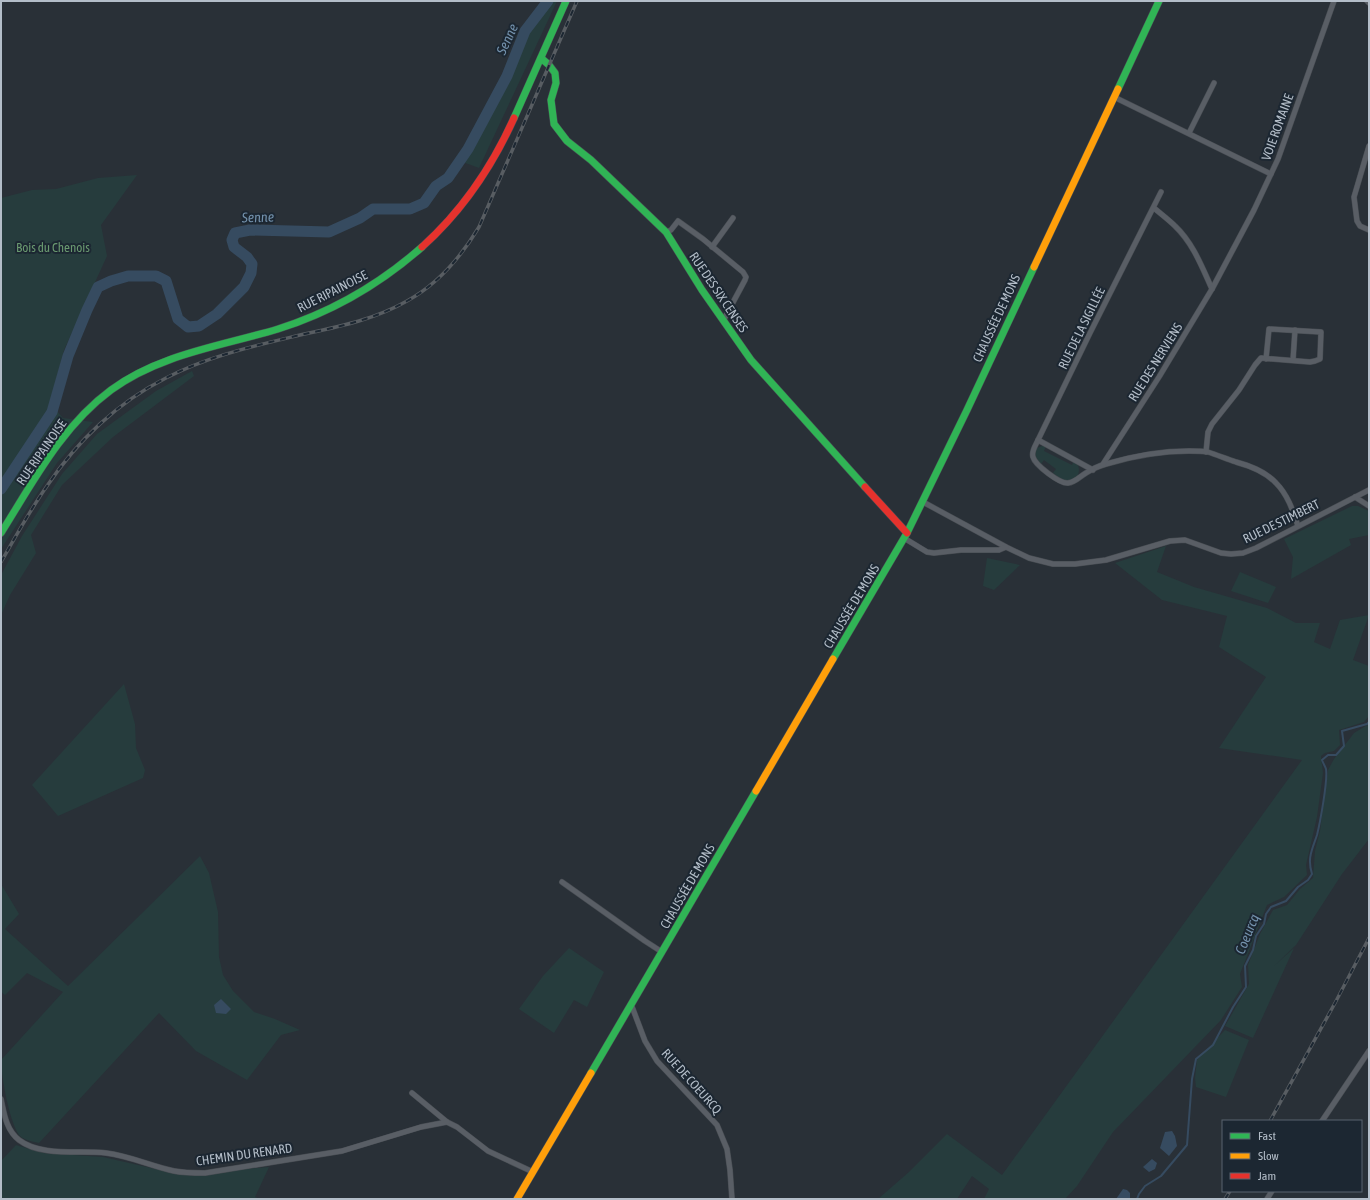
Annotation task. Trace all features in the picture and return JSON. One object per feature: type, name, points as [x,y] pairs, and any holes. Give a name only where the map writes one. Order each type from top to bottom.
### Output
[{"type":"street","name":"RUE RIPAINOISE","points":[[1,533],[53,451],[91,406],[111,390],[133,376],[157,364],[192,352],[280,328],[329,310],[381,280],[429,240],[448,221],[468,197],[488,169],[502,145],[566,1]]},
{"type":"street","name":"CHAUSSÉE DE MONS","points":[[517,1199],[906,535],[923,502],[1159,1]]},
{"type":"street","name":"VOIE ROMAINE","points":[[1114,97],[1271,174],[1278,159],[1334,1]]},
{"type":"street","name":"RUE DES SIX CENSES","points":[[541,58],[555,73],[556,83],[551,100],[554,124],[568,141],[666,232],[702,290],[751,360],[906,535]]},
{"type":"street","points":[[1189,133],[1214,83]]},
{"type":"street","points":[[1369,146],[1354,197],[1357,221],[1360,226],[1369,230]]},
{"type":"street","name":"RUE DES NERVIENS","points":[[1103,464],[1159,377],[1212,289],[1254,210],[1271,174]]},
{"type":"street","name":"RUE DE LA SIGILLÉE","points":[[1093,470],[1072,482],[1062,482],[1036,464],[1032,453],[1161,192]]},
{"type":"street","points":[[1154,208],[1176,227],[1187,240],[1198,258],[1212,289]]},
{"type":"street","points":[[712,247],[733,218]]},
{"type":"street","points":[[666,232],[671,230],[678,221],[703,239],[743,272],[746,277],[723,321]]},
{"type":"street","points":[[1206,452],[1208,432],[1212,424],[1240,390],[1261,358],[1266,359],[1315,361],[1320,359],[1322,332],[1269,329],[1266,359]]},
{"type":"street","points":[[1293,360],[1295,330]]},
{"type":"street","points":[[1038,440],[1093,470],[1103,464],[1153,452],[1206,452],[1240,463],[1260,471],[1270,477],[1277,484],[1289,501],[1298,526]]},
{"type":"street","name":"RUE DE STIMBERT","points":[[923,502],[1029,558],[1052,564],[1076,564],[1106,560],[1170,541],[1185,540],[1222,553],[1231,554],[1243,552],[1256,548],[1369,490]]},
{"type":"street","points":[[1355,497],[1369,506]]},
{"type":"street","points":[[906,535],[927,552],[934,554],[961,550],[999,550],[1006,547]]},
{"type":"street","points":[[562,882],[662,952]]},
{"type":"street","name":"RUE DE COEURCQ","points":[[631,1004],[644,1041],[658,1061],[717,1125],[727,1149],[732,1199]]},
{"type":"street","points":[[1323,1120],[1369,1051]]},
{"type":"street","points":[[412,1093],[447,1122],[457,1127],[488,1151],[533,1172]]},
{"type":"street","name":"CHEMIN DU RENARD","points":[[1,1099],[7,1124],[15,1137],[29,1146],[53,1151],[105,1153],[124,1156],[174,1171],[187,1173],[204,1173],[342,1151],[421,1127],[447,1122]]},
{"type":"green space","points":[[554,1],[557,1],[479,168],[460,161],[527,33]]},
{"type":"green space","name":"Bois du Chenois","points":[[137,175],[101,225],[107,256],[64,350],[50,403],[63,418],[93,422],[57,463],[1,549],[1,198],[32,190],[56,189],[98,178]]},
{"type":"green space","points":[[192,371],[194,376],[113,437],[62,485],[31,535],[36,553],[10,595],[1,615],[1,575],[22,536],[62,474],[97,434],[156,391]]},
{"type":"green space","points":[[1046,446],[1044,451],[1072,465],[1074,461],[1079,467],[1078,475],[1075,478],[1065,480],[1059,478],[1053,473],[1056,469],[1044,460],[1041,464],[1036,458],[1035,452],[1037,448]]},
{"type":"green space","points":[[1352,506],[1358,506],[1369,511],[1369,535],[1349,539],[1351,545],[1291,579],[1293,557],[1284,539]]},
{"type":"green space","points":[[1166,546],[1157,572],[1194,587],[1267,608],[1296,623],[1320,623],[1314,642],[1330,649],[1340,620],[1369,615],[1353,660],[1369,666],[1369,716],[1364,722],[1339,730],[1340,745],[1334,751],[1325,753],[1321,756],[1323,773],[1317,817],[1306,865],[1307,875],[1284,897],[1267,905],[1240,974],[1242,987],[1221,1020],[1113,1132],[1077,1186],[1065,1199],[984,1199],[989,1189],[972,1176],[957,1199],[878,1199],[909,1172],[947,1134],[1002,1175],[1302,760],[1219,748],[1266,677],[1219,647],[1227,616],[1162,600],[1115,563]]},
{"type":"green space","points":[[987,558],[1020,565],[994,590],[983,586]]},
{"type":"green space","points":[[1240,572],[1276,587],[1268,603],[1231,591]]},
{"type":"green space","points":[[124,684],[135,724],[136,748],[145,770],[143,778],[58,816],[32,785]]},
{"type":"green space","points":[[1369,724],[1369,839],[1342,874],[1296,945],[1274,966],[1294,948],[1253,1038],[1225,1026],[1249,984],[1248,965],[1260,934],[1273,910],[1287,905],[1300,889],[1313,878],[1315,851],[1320,831],[1328,770],[1334,759],[1354,733]]},
{"type":"green space","points":[[200,856],[209,873],[218,912],[219,957],[223,975],[233,991],[254,1012],[300,1030],[281,1035],[247,1080],[196,1051],[159,1013],[39,1143],[21,1137],[13,1123],[10,1112],[4,1088],[1,1060],[63,992],[27,973],[5,995],[1,992],[1,884],[19,914],[5,929],[68,986]]},
{"type":"green space","points":[[569,948],[604,972],[587,1007],[574,1000],[554,1033],[519,1009],[543,976]]},
{"type":"green space","points":[[1225,1030],[1249,1040],[1226,1097],[1196,1087],[1195,1078],[1197,1060]]},
{"type":"green space","points":[[16,1145],[44,1153],[103,1157],[160,1170],[199,1173],[269,1167],[255,1197],[260,1199],[1,1199],[1,1161]]},
{"type":"water","points":[[221,999],[231,1009],[226,1014],[216,1013],[214,1005]]},
{"type":"water","points":[[1172,1131],[1175,1136],[1177,1146],[1169,1156],[1160,1148],[1165,1132]]},
{"type":"water","points":[[1152,1159],[1157,1163],[1155,1169],[1149,1172],[1143,1167]]},
{"type":"water","points":[[1123,1189],[1130,1193],[1130,1199],[1116,1199]]},
{"type":"waterway","name":"Senne","points":[[1,489],[52,412],[68,356],[98,287],[128,276],[156,276],[166,281],[178,319],[188,327],[199,326],[217,314],[244,287],[251,273],[252,264],[247,257],[234,247],[232,240],[235,233],[250,230],[329,232],[360,218],[373,209],[410,209],[424,203],[436,186],[448,178],[468,149],[507,76],[525,31],[548,1]]},
{"type":"waterway","name":"Coeurcq","points":[[1137,1199],[1145,1186],[1161,1176],[1187,1145],[1192,1079],[1196,1059],[1213,1045],[1233,1007],[1246,987],[1245,966],[1253,950],[1256,936],[1264,924],[1266,914],[1271,907],[1286,901],[1298,887],[1308,880],[1312,874],[1310,859],[1317,835],[1326,782],[1326,769],[1322,760],[1328,755],[1336,755],[1344,746],[1342,731],[1367,724],[1369,722]]},
{"type":"railway","points":[[1,562],[23,523],[59,469],[85,438],[131,399],[182,370],[232,352],[355,322],[382,313],[407,301],[439,278],[465,249],[479,227],[577,1]]},
{"type":"railway","points":[[1271,1120],[1369,938]]},
{"type":"railway","points":[[1225,1199],[1229,1192]]},
{"type":"traffic: fast","points":[[514,118],[566,1]]},
{"type":"traffic: fast","points":[[1118,89],[1159,1]]},
{"type":"traffic: fast","points":[[541,58],[555,73],[556,83],[551,100],[554,124],[567,141],[591,160],[666,232],[702,290],[751,360],[865,487]]},
{"type":"traffic: fast","points":[[1,533],[37,475],[63,438],[78,420],[111,390],[130,378],[171,359],[278,329],[317,314],[354,296],[372,285],[422,247]]},
{"type":"traffic: fast","points":[[833,659],[907,533],[1034,267]]},
{"type":"traffic: fast","points":[[591,1073],[756,791]]},
{"type":"traffic: slow","points":[[1034,267],[1118,89]]},
{"type":"traffic: slow","points":[[756,791],[833,659]]},
{"type":"traffic: slow","points":[[517,1199],[591,1073]]},
{"type":"traffic: jam","points":[[422,247],[450,219],[475,187],[496,154],[514,118]]},
{"type":"traffic: jam","points":[[865,487],[907,533]]}]
